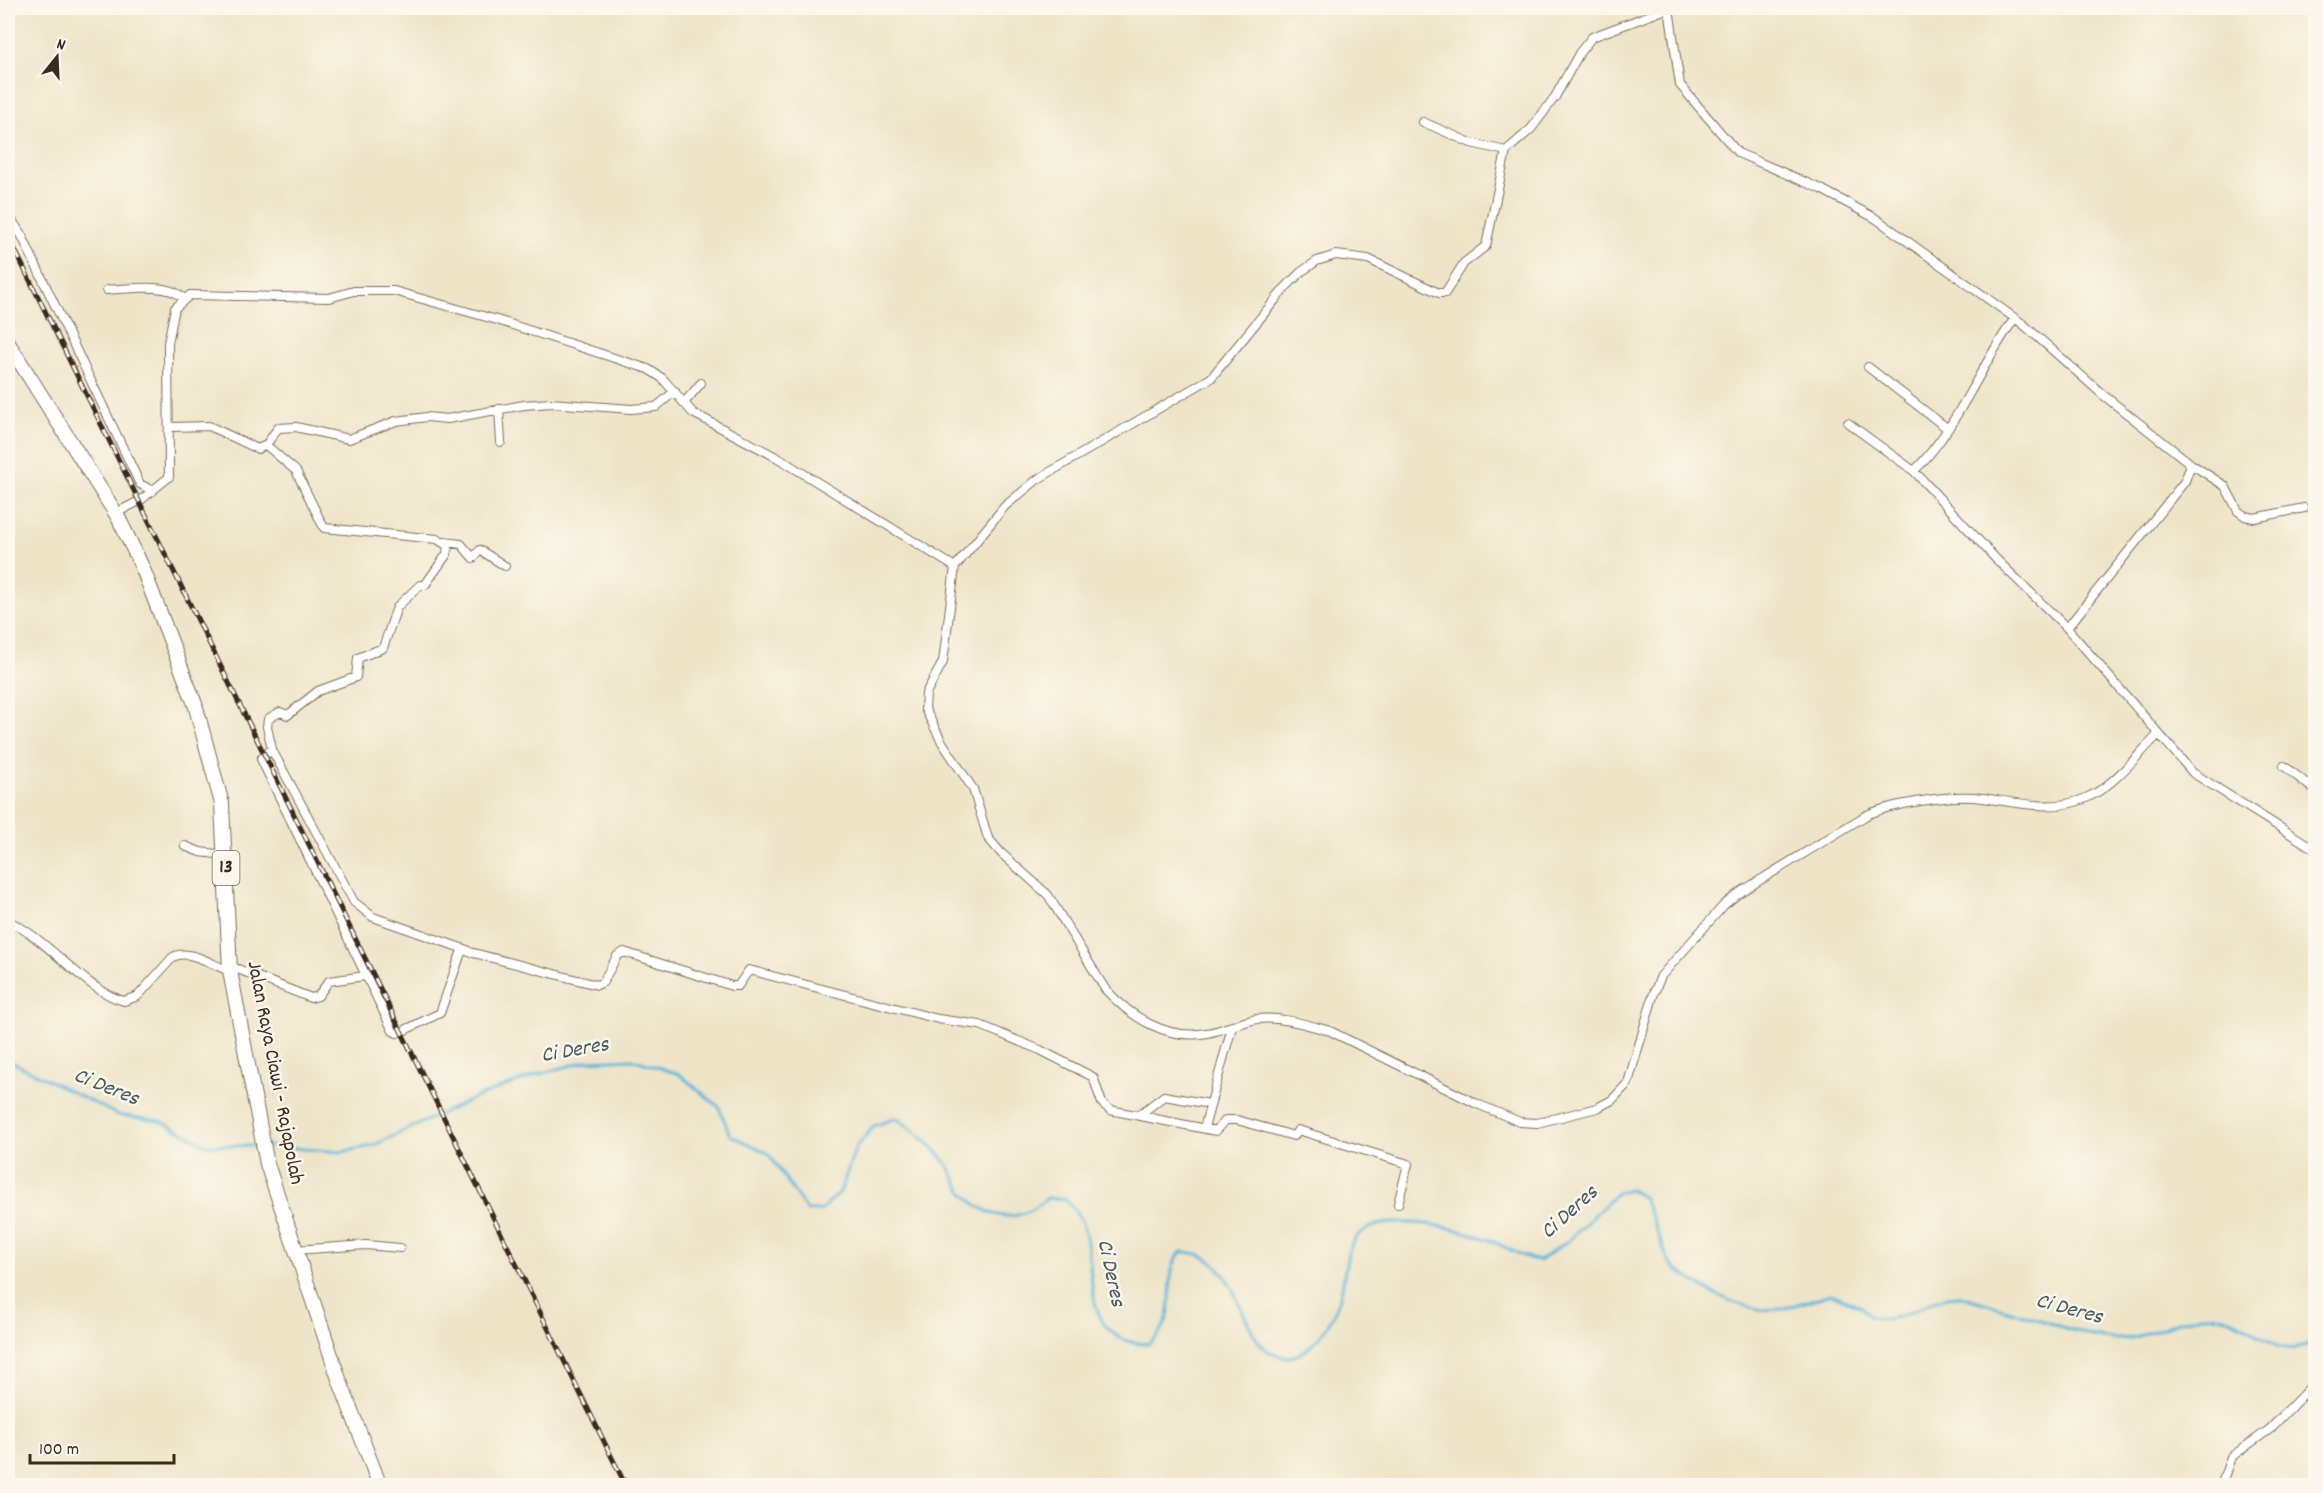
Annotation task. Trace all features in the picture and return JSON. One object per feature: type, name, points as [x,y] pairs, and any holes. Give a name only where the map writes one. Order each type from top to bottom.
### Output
[{"type":"highway","name":"Jalan Raya Ciawi - Rajapolah","points":[[8,343],[116,513],[151,590],[195,704],[222,804],[230,968],[267,1164],[295,1250],[380,1485]]},
{"type":"street","points":[[2158,735],[2101,790],[2084,799],[2032,805],[1970,796],[1883,808],[1865,816],[1739,893],[1725,905],[1661,976],[1628,1083],[1612,1100],[1597,1108],[1528,1124],[1475,1103],[1330,1031],[1308,1024],[1259,1019],[1201,1034],[1179,1034],[1165,1030],[1130,1013],[1105,989],[1048,895],[1001,853],[988,838],[974,789],[942,742],[925,709],[926,693],[943,662],[955,567],[1005,506],[1038,479],[1211,378],[1285,288],[1301,272],[1317,261],[1336,255],[1368,259],[1439,293],[1445,293],[1464,263],[1486,246],[1506,151],[1531,129],[1555,97],[1580,52],[1592,38],[1669,8],[1680,85],[1738,153],[1821,189],[1875,218],[2015,318],[2102,394],[2192,464],[2225,486],[2238,511],[2245,516],[2254,518],[2304,508]]},
{"type":"street","points":[[1423,122],[1471,143],[1506,151]]},
{"type":"street","points":[[8,214],[22,236],[140,484],[153,491]]},
{"type":"street","points":[[107,290],[157,289],[179,293],[183,298]]},
{"type":"street","points":[[116,513],[153,491],[169,477],[171,469],[168,343],[175,308],[183,298],[208,294],[329,298],[354,291],[394,291],[638,365],[662,378],[684,403],[707,421],[778,458],[955,567]]},
{"type":"street","points":[[1914,471],[1948,429],[1998,342],[2015,318]]},
{"type":"street","points":[[1868,368],[1948,429]]},
{"type":"street","points":[[684,403],[701,384]]},
{"type":"street","points":[[170,427],[209,426],[258,449],[266,445],[278,428],[296,427],[349,439],[396,421],[427,417],[447,419],[499,409],[551,403],[631,409],[656,407],[675,391]]},
{"type":"street","points":[[499,409],[501,442]]},
{"type":"street","points":[[1848,423],[1914,471],[1996,560],[2067,628],[2181,760],[2207,783],[2316,850]]},
{"type":"street","points":[[266,445],[296,471],[324,528],[437,539],[461,544],[473,558],[478,550],[484,551],[505,566]]},
{"type":"street","points":[[2067,628],[2185,481],[2192,464]]},
{"type":"street","points":[[445,542],[448,546],[447,554],[425,585],[420,585],[398,606],[383,648],[358,659],[356,677],[318,691],[289,714],[280,712],[268,720],[267,727],[272,750],[354,902],[373,917],[467,950],[597,985],[603,982],[616,956],[624,952],[732,986],[738,986],[748,970],[938,1019],[977,1024],[1093,1077],[1102,1103],[1110,1110],[1216,1131],[1226,1120],[1238,1120],[1294,1136],[1298,1130],[1408,1164],[1398,1204]]},
{"type":"street","points":[[272,750],[262,757],[261,762],[393,1031],[400,1032],[440,1013],[459,952],[467,950]]},
{"type":"street","points":[[2284,766],[2316,791]]},
{"type":"street","points":[[185,846],[200,852],[225,855]]},
{"type":"street","points":[[8,921],[49,947],[105,994],[124,1001],[138,996],[174,957],[180,954],[230,968],[311,998],[320,994],[329,981],[365,976]]},
{"type":"street","points":[[1204,1128],[1232,1027]]},
{"type":"street","points":[[1139,1115],[1164,1096],[1210,1104]]},
{"type":"street","points":[[295,1250],[366,1245],[400,1248]]},
{"type":"street","points":[[2222,1485],[2231,1457],[2270,1428],[2316,1382]]},
{"type":"waterway","name":"Ci Deres","points":[[268,1146],[342,1152],[372,1146],[477,1097],[539,1074],[587,1061],[632,1059],[679,1074],[719,1107],[730,1135],[768,1153],[807,1211],[822,1210],[840,1192],[856,1147],[874,1126],[896,1118],[936,1151],[947,1164],[963,1192],[983,1209],[994,1214],[1015,1215],[1026,1212],[1047,1198],[1065,1199],[1081,1221],[1086,1239],[1094,1298],[1100,1316],[1109,1330],[1125,1340],[1148,1344],[1166,1322],[1171,1274],[1181,1252],[1202,1256],[1218,1267],[1230,1284],[1257,1340],[1270,1352],[1289,1357],[1310,1347],[1328,1326],[1339,1301],[1349,1250],[1354,1240],[1362,1232],[1374,1226],[1391,1223],[1441,1226],[1477,1236],[1539,1261],[1568,1241],[1618,1192],[1630,1189],[1644,1198],[1668,1260],[1676,1270],[1711,1292],[1735,1303],[1762,1310],[1782,1309],[1831,1294],[1860,1306],[1871,1317],[1884,1319],[1895,1318],[1937,1300],[1960,1296],[2106,1338],[2128,1338],[2206,1315],[2233,1320],[2266,1340],[2288,1348],[2316,1342]]},
{"type":"waterway","name":"Ci Deres","points":[[8,1060],[118,1115],[161,1121],[207,1145],[259,1146]]},
{"type":"railway","points":[[8,236],[626,1486]]}]
